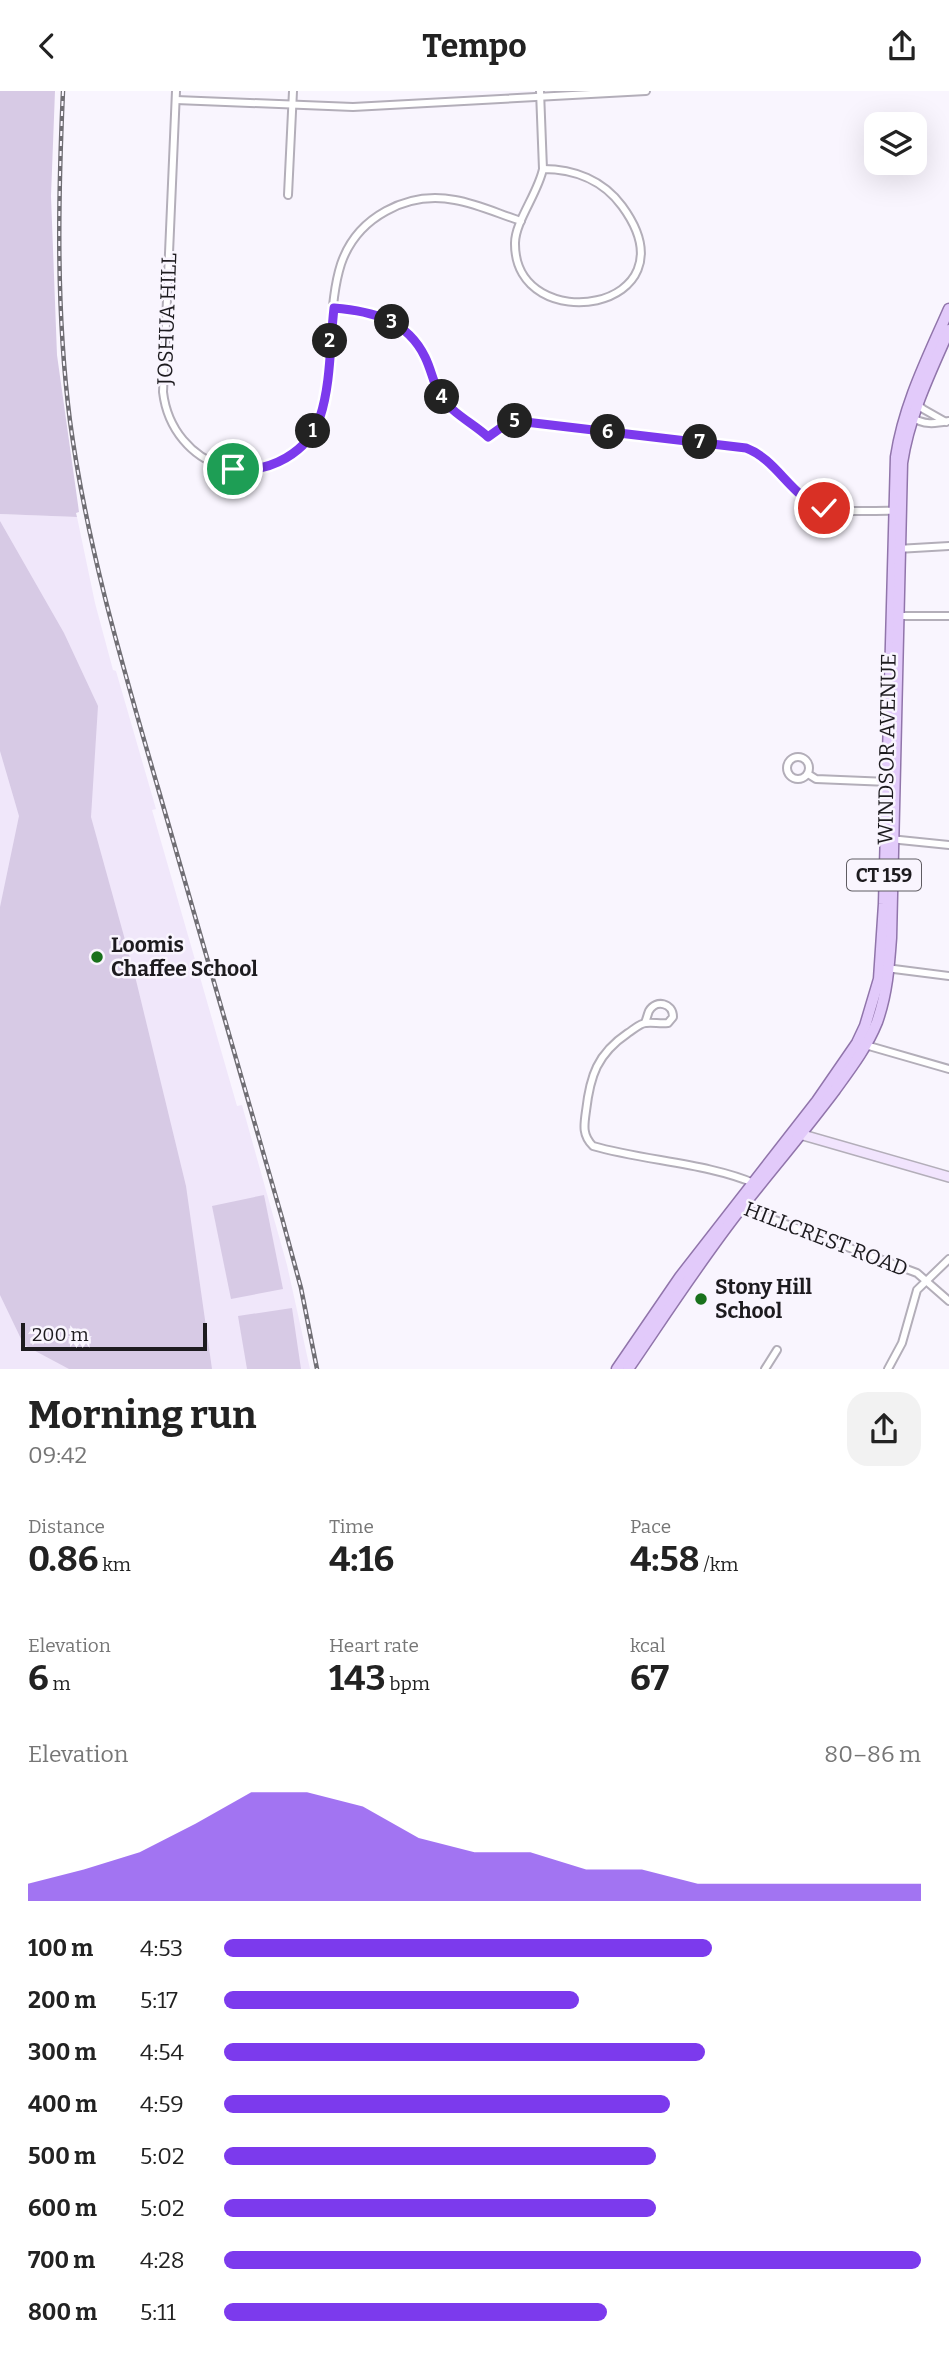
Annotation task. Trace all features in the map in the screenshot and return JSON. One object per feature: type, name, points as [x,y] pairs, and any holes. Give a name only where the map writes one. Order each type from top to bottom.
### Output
[{"type":"main road","name":"WINDSOR AVENUE","points":[[617,1369],[680,1277],[797,1134],[862,1044],[885,968],[898,511],[895,457],[949,309]]},
{"type":"main road","name":"WINDSOR AVENUE","points":[[914,401],[949,330]]},
{"type":"main road","points":[[797,1134],[949,1177]]},
{"type":"main road","name":"WINDSOR AVENUE","points":[[628,1369],[738,1206]]},
{"type":"street","name":"JOSHUA HILL","points":[[176,91],[163,392],[171,424],[181,440],[198,456],[224,468],[253,470],[281,462],[304,444],[317,425],[323,405],[338,277],[349,246],[365,226],[401,204],[426,198],[457,200],[521,221]]},
{"type":"street","points":[[288,195],[293,91]]},
{"type":"street","points":[[176,100],[353,107],[540,94],[646,91]]},
{"type":"street","points":[[540,94],[543,169],[540,184],[514,239],[519,270],[528,285],[542,295],[560,301],[584,302],[622,291],[640,268],[641,254],[628,213],[605,188],[573,172],[543,169]]},
{"type":"street","points":[[334,308],[360,310],[381,316],[398,325],[412,337],[425,357],[439,393],[446,403],[488,437],[509,422],[517,421],[746,448],[768,459],[815,505],[836,509],[898,511]]},
{"type":"street","points":[[914,401],[948,421]]},
{"type":"street","points":[[909,416],[931,424],[948,421]]},
{"type":"street","points":[[896,549],[949,546]]},
{"type":"street","points":[[895,616],[949,616]]},
{"type":"street","points":[[808,774],[816,779],[891,782]]},
{"type":"street","points":[[889,839],[949,845]]},
{"type":"street","points":[[885,968],[949,976]]},
{"type":"street","points":[[645,1023],[648,1012],[654,1006],[669,1005],[673,1011],[673,1017],[668,1023],[645,1023],[614,1043],[598,1063],[589,1082],[584,1129],[590,1143],[633,1156],[735,1176],[757,1184]]},
{"type":"street","points":[[862,1044],[949,1069]]},
{"type":"street","name":"HILLCREST ROAD","points":[[738,1206],[917,1273],[949,1301]]},
{"type":"street","points":[[888,1369],[902,1343],[917,1290],[949,1259]]},
{"type":"street","points":[[765,1369],[777,1350]]},
{"type":"shaded area","points":[[0,91],[55,91],[51,196],[57,355],[79,512],[76,513],[77,517],[0,514]]},
{"type":"shaded area","name":"Loomis Chaffee School","points":[[0,514],[77,517],[95,603],[113,670],[116,671],[156,809],[152,810],[237,1106],[242,1105],[287,1265],[310,1369],[0,1369]]},
{"type":"shaded area","name":"Loomis Chaffee School","points":[[0,521],[64,633],[98,706],[91,817],[135,976],[186,1186],[212,1369],[69,1369],[24,1345],[0,1295],[0,907],[19,816],[0,751]]},
{"type":"shaded area","points":[[264,1195],[283,1289],[231,1299],[212,1206]]},
{"type":"shaded area","points":[[292,1308],[301,1369],[247,1369],[238,1316]]},
{"type":"railway","points":[[63,91],[59,215],[62,339],[70,421],[86,514],[132,697],[301,1288],[317,1369]]},
{"type":"place","name":"Loomis Chaffee School","points":[[97,957]]},
{"type":"place","name":"Stony Hill School","points":[[701,1299]]},
{"type":"route","points":[[233,469],[253,470],[281,462],[304,444],[317,425],[326,387],[334,308],[360,310],[381,316],[398,325],[420,347],[439,393],[446,403],[488,437],[509,422],[517,421],[746,448],[768,459],[807,500],[824,508]]}]
